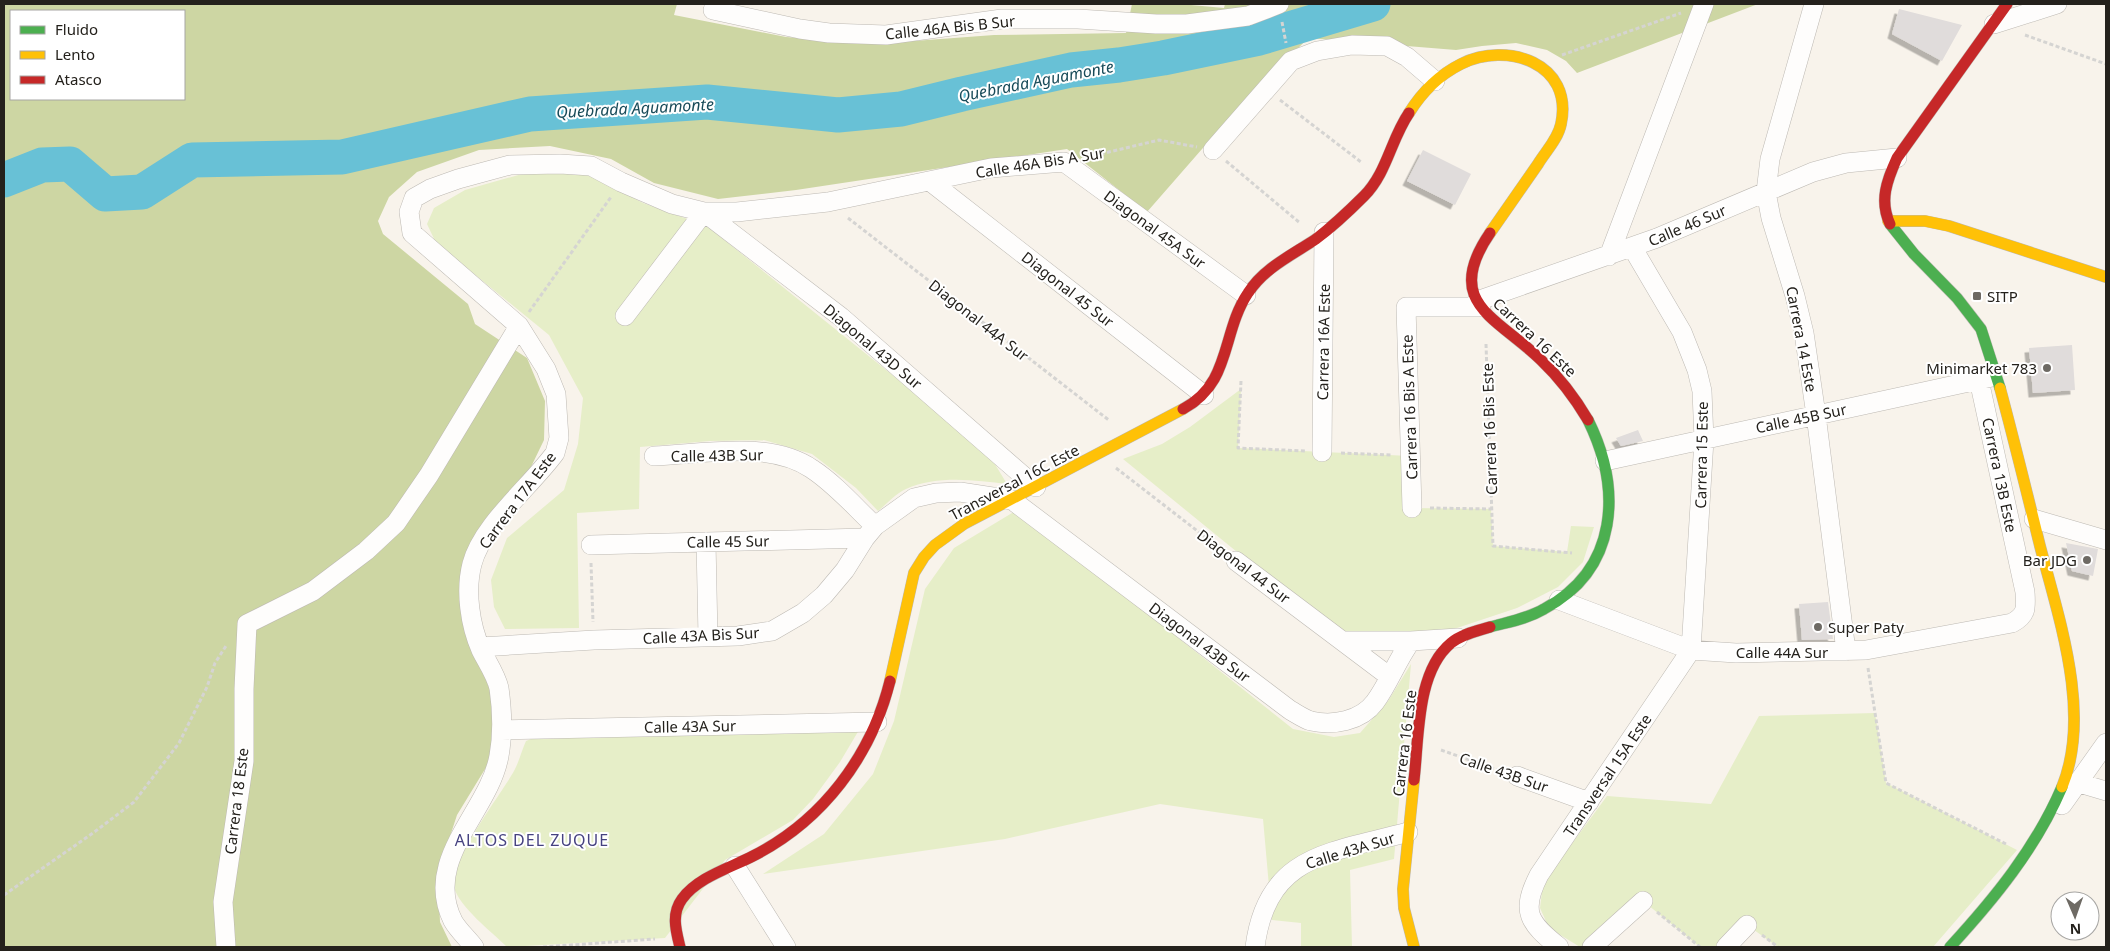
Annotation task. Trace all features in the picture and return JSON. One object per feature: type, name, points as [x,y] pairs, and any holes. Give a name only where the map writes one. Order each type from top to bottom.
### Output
[{"type":"street","points":[[1609,256],[1704,4]]},
{"type":"street","name":"Carrera 14 Este","points":[[1814,4],[1770,159],[1766,192],[1771,218],[1800,315],[1816,415],[1846,651]]},
{"type":"street","points":[[1950,947],[1993,900],[2026,855],[2038,835],[2060,791],[2068,768],[2073,714],[2062,632],[2034,519],[1988,378],[1986,339],[1976,322],[1957,298],[1901,240],[1888,221],[1884,208],[1884,191],[1897,158],[2007,4]]},
{"type":"street","points":[[1994,24],[2057,4]]},
{"type":"street","name":"Calle 46A Bis B Sur","points":[[713,10],[800,29],[857,34],[886,34],[1079,11],[1156,24],[1187,24],[1279,10]]},
{"type":"street","points":[[1213,150],[1290,61],[1317,51],[1352,45],[1387,46],[1407,57],[1435,81],[1461,63],[1486,56],[1512,56],[1538,64]]},
{"type":"street","name":"Carrera 16 Este","points":[[1414,947],[1404,908],[1408,832],[1423,692],[1427,680],[1440,657],[1458,638],[1528,616],[1559,600],[1583,577],[1597,555],[1605,537],[1611,507],[1605,461],[1589,419],[1571,392],[1541,360],[1481,307],[1472,285],[1472,276],[1478,251],[1558,134],[1561,126],[1563,108],[1560,91],[1551,76],[1538,64]]},
{"type":"street","name":"Transversal 16C Este","points":[[678,942],[674,924],[676,911],[682,897],[704,879],[735,866],[776,843],[802,824],[823,804],[851,769],[867,744],[887,694],[914,573],[922,557],[934,544],[964,524],[1187,407],[1204,395],[1218,376],[1246,295],[1258,280],[1277,264],[1321,235],[1369,192],[1379,176],[1405,119],[1416,102],[1435,81]]},
{"type":"street","name":"Calle 46 Sur","points":[[1406,307],[1481,307],[1632,248],[1813,172],[1846,162],[1897,158]]},
{"type":"street","name":"Calle 46A Bis A Sur","points":[[412,233],[409,212],[414,198],[430,189],[458,178],[510,165],[560,164],[591,166],[621,182],[672,204],[704,212],[737,212],[828,202],[991,168],[1064,162]]},
{"type":"street","name":"Diagonal 45A Sur","points":[[1064,162],[1246,295]]},
{"type":"street","name":"Diagonal 45 Sur","points":[[931,182],[1204,395]]},
{"type":"street","points":[[625,316],[704,212]]},
{"type":"street","name":"Diagonal 43D Sur","points":[[704,212],[841,318],[1036,487]]},
{"type":"street","points":[[1888,221],[1925,221],[1949,226],[2106,278]]},
{"type":"street","name":"Carrera 17A Este","points":[[412,233],[519,326],[546,369],[556,394],[559,438],[555,452],[484,538],[472,562],[468,582],[470,610],[480,647],[498,686],[502,730],[499,757],[486,789],[453,850],[446,873],[445,900],[453,922],[474,947]]},
{"type":"street","name":"Carrera 16A Este","points":[[1321,235],[1322,452]]},
{"type":"street","name":"Carrera 15 Este","points":[[1632,248],[1682,332],[1697,370],[1704,415],[1691,650]]},
{"type":"street","name":"Carrera 16 Bis A Este","points":[[1406,307],[1412,508]]},
{"type":"street","points":[[247,624],[313,591],[366,551],[396,524],[429,475],[519,326]]},
{"type":"street","name":"Calle 45B Sur","points":[[1605,461],[1988,378]]},
{"type":"street","name":"Carrera 13B Este","points":[[1988,378],[2025,592],[2026,610],[2021,618],[2012,623]]},
{"type":"street","name":"Calle 43B Sur","points":[[654,456],[744,451],[763,452],[793,458],[813,469],[870,532]]},
{"type":"street","points":[[870,532],[914,498],[960,492],[1012,500]]},
{"type":"street","name":"Diagonal 43B Sur","points":[[1012,500],[1290,710],[1309,721],[1329,724],[1348,720],[1374,703],[1399,658],[1411,641]]},
{"type":"street","points":[[2034,519],[2106,540]]},
{"type":"street","name":"Calle 43A Bis Sur","points":[[480,647],[594,640],[738,636],[772,632],[803,613],[824,595],[845,570],[870,532]]},
{"type":"street","name":"Calle 45 Sur","points":[[591,544],[706,542],[870,532]]},
{"type":"street","points":[[706,542],[708,637]]},
{"type":"street","name":"Diagonal 44 Sur","points":[[1236,561],[1390,677]]},
{"type":"street","name":"Calle 44A Sur","points":[[1559,600],[1691,650],[1736,653],[1866,650],[2012,623]]},
{"type":"street","name":"Carrera 18 Este","points":[[226,947],[223,902],[244,761],[244,689],[247,624]]},
{"type":"street","points":[[1343,641],[1411,641],[1458,638]]},
{"type":"street","name":"Transversal 15A Este","points":[[1559,947],[1533,924],[1529,914],[1528,903],[1539,875],[1691,650]]},
{"type":"street","name":"Calle 43A Sur","points":[[502,730],[877,722]]},
{"type":"street","points":[[2038,835],[2079,783],[2106,743]]},
{"type":"street","name":"Calle 43B Sur","points":[[1517,776],[1589,802]]},
{"type":"street","points":[[2079,783],[2106,791]]},
{"type":"street","name":"Calle 43A Sur","points":[[1255,947],[1263,913],[1272,892],[1299,866],[1315,858],[1408,832]]},
{"type":"street","points":[[735,866],[786,947]]},
{"type":"street","points":[[1592,947],[1643,901]]},
{"type":"street","points":[[1726,947],[1747,925]]},
{"type":"path","points":[[1538,64],[1704,4]]},
{"type":"path","points":[[1279,10],[1286,41]]},
{"type":"path","points":[[2022,34],[2106,64]]},
{"type":"path","points":[[1266,89],[1379,176]]},
{"type":"path","name":"Calle 46A Bis A Sur","points":[[1064,162],[1159,140],[1213,150]]},
{"type":"path","points":[[1213,150],[1321,235]]},
{"type":"path","points":[[519,326],[621,182]]},
{"type":"path","name":"Diagonal 44A Sur","points":[[828,202],[1131,437]]},
{"type":"path","name":"Carrera 16 Bis Este","points":[[1481,307],[1493,546],[1597,555]]},
{"type":"path","name":"Diagonal 44 Sur","points":[[1098,454],[1236,561]]},
{"type":"path","points":[[1412,508],[1491,510]]},
{"type":"path","points":[[591,544],[594,640]]},
{"type":"path","points":[[4,895],[134,802],[179,743],[207,687],[215,663],[229,640],[247,624]]},
{"type":"path","points":[[1866,650],[1886,783],[2026,855]]},
{"type":"path","name":"Calle 43B Sur","points":[[1419,742],[1517,776]]},
{"type":"path","points":[[1643,901],[1700,947]]},
{"type":"path","points":[[543,947],[678,942]]},
{"type":"green space","points":[[4,4],[677,4],[674,15],[786,37],[874,44],[994,35],[1126,33],[1132,4],[1180,4],[1224,8],[1225,4],[1758,4],[1577,73],[1566,61],[1547,50],[1516,43],[1456,50],[1308,38],[1209,141],[1147,212],[1067,149],[796,190],[718,199],[654,183],[611,159],[550,146],[479,150],[417,172],[389,197],[378,221],[383,234],[468,304],[475,324],[527,358],[545,401],[544,440],[530,469],[479,529],[476,652],[496,707],[493,756],[457,815],[438,873],[440,922],[452,947],[4,947]]},
{"type":"green space","points":[[536,170],[591,175],[643,203],[707,226],[987,451],[1007,484],[956,480],[930,482],[902,491],[878,511],[856,488],[812,454],[764,440],[710,441],[640,447],[639,509],[577,513],[579,628],[505,629],[494,607],[491,580],[507,538],[564,490],[578,444],[583,398],[549,335],[436,243],[427,224],[434,208],[465,190]]},
{"type":"green space","points":[[1241,389],[1238,448],[1410,456],[1412,508],[1491,509],[1493,546],[1567,552],[1571,526],[1594,527],[1583,562],[1558,587],[1517,608],[1430,637],[1345,640],[1123,459],[1162,444],[1190,427]]},
{"type":"green space","points":[[1017,510],[1293,729],[1334,737],[1360,733],[1388,701],[1411,664],[1394,859],[1350,870],[1352,947],[1301,947],[1301,923],[1272,920],[1263,819],[1160,804],[1005,839],[763,874],[824,834],[873,774],[894,721],[925,589],[954,548]]},
{"type":"green space","points":[[1875,713],[1886,783],[2017,850],[1933,947],[1778,947],[1747,925],[1726,947],[1700,947],[1643,901],[1592,947],[1580,947],[1549,928],[1540,908],[1543,883],[1607,796],[1711,804],[1759,716]]},
{"type":"green space","points":[[859,730],[840,762],[813,799],[793,820],[725,860],[665,938],[507,947],[469,911],[457,895],[454,887],[454,877],[459,863],[475,831],[518,763],[526,741],[531,739]]},
{"type":"building","points":[[1899,9],[1962,25],[1942,61],[1892,34]]},
{"type":"building","points":[[1423,150],[1471,174],[1455,205],[1407,181]]},
{"type":"building","points":[[2072,345],[2075,390],[2033,393],[2029,348]]},
{"type":"building","points":[[1638,430],[1643,441],[1621,446],[1616,438]]},
{"type":"building","points":[[2066,543],[2098,549],[2093,576],[2072,571]]},
{"type":"building","points":[[1828,602],[1833,639],[1802,640],[1799,604]]},
{"type":"waterway","name":"Quebrada Aguamonte","points":[[4,180],[42,165],[70,164],[105,194],[142,192],[192,160],[342,157],[530,114],[707,102],[838,115],[901,109],[1071,70],[1163,58],[1259,38],[1373,4]]},
{"type":"traffic: fast","points":[[1890,224],[1914,254],[1957,298],[1981,329],[2000,388]]},
{"type":"traffic: fast","points":[[1490,627],[1538,612],[1569,592],[1587,572],[1600,550],[1607,525],[1609,500],[1606,473],[1599,446],[1588,420]]},
{"type":"traffic: fast","points":[[1950,947],[2013,872],[2040,831],[2062,787]]},
{"type":"traffic: slow","points":[[1409,113],[1425,91],[1438,79],[1453,68],[1479,57],[1498,55],[1516,57],[1533,62],[1547,72],[1557,86],[1562,103],[1561,124],[1557,135],[1490,233]]},
{"type":"traffic: slow","points":[[1888,221],[1925,221],[1949,226],[2106,277]]},
{"type":"traffic: slow","points":[[2000,388],[2056,604],[2069,666],[2074,729],[2070,759],[2062,787]]},
{"type":"traffic: slow","points":[[890,681],[914,573],[924,557],[935,545],[964,524],[1183,409]]},
{"type":"traffic: slow","points":[[1414,780],[1403,889],[1404,908],[1414,947]]},
{"type":"traffic: jam","points":[[1890,224],[1885,207],[1885,199],[1887,182],[1897,158],[2007,4]]},
{"type":"traffic: jam","points":[[1183,409],[1199,398],[1210,386],[1224,356],[1239,308],[1248,293],[1270,269],[1316,239],[1364,196],[1372,187],[1384,166],[1409,113]]},
{"type":"traffic: jam","points":[[1490,233],[1477,257],[1472,276],[1473,293],[1481,307],[1493,319],[1555,374],[1588,420]]},
{"type":"traffic: jam","points":[[1414,780],[1421,707],[1431,671],[1440,655],[1455,640],[1490,627]]},
{"type":"traffic: jam","points":[[680,947],[675,917],[682,899],[705,879],[778,842],[801,825],[822,805],[856,761],[870,735],[890,681]]},
{"type":"place","name":"SITP","points":[[1977,296]]},
{"type":"place","name":"Minimarket 783","points":[[2047,368]]},
{"type":"place","name":"Bar JDG","points":[[2087,560]]},
{"type":"place","name":"Super Paty","points":[[1818,627]]},
{"type":"district","name":"ALTOS DEL ZUQUE","points":[[532,840]]}]
